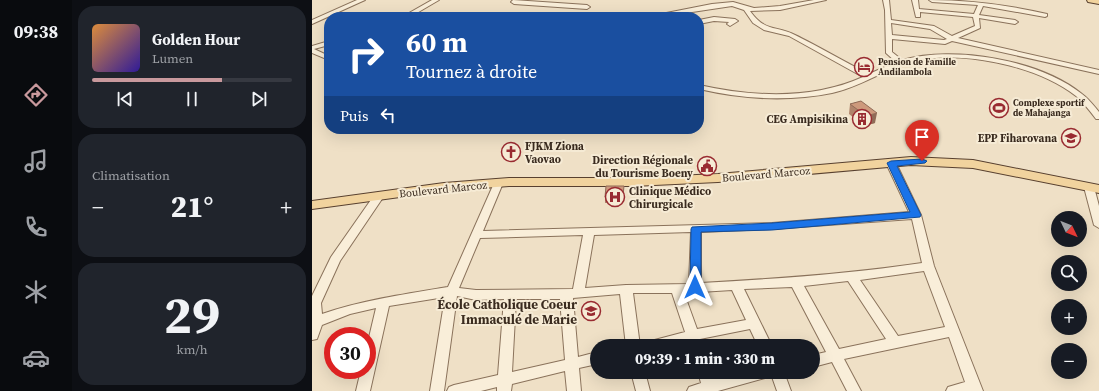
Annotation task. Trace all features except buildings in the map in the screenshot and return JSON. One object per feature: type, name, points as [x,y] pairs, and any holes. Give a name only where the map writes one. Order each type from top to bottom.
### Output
[{"type":"main road","points":[[1091,0],[1099,2]]},
{"type":"main road","name":"Boulevard Marcoz","points":[[312,205],[444,187],[498,183],[633,182],[718,178],[891,163],[933,161],[973,164],[1094,188]]},
{"type":"street","points":[[335,12],[362,0]]},
{"type":"street","points":[[416,12],[436,0]]},
{"type":"street","points":[[516,0],[514,2],[587,7]]},
{"type":"street","points":[[678,12],[733,4],[746,9],[754,10],[793,9],[823,0]]},
{"type":"street","points":[[886,0],[889,53],[901,62]]},
{"type":"street","points":[[915,0],[920,24]]},
{"type":"street","points":[[932,0],[981,4],[1045,14]]},
{"type":"street","points":[[889,37],[945,42],[978,27],[976,16],[981,4]]},
{"type":"street","points":[[746,9],[754,22],[766,29],[791,35],[870,77]]},
{"type":"street","points":[[917,10],[976,16],[1015,22]]},
{"type":"street","points":[[312,22],[324,17]]},
{"type":"street","points":[[704,21],[714,19],[735,21],[730,24]]},
{"type":"street","points":[[888,21],[920,24],[937,29],[952,39],[1099,72]]},
{"type":"street","points":[[924,41],[925,48]]},
{"type":"street","points":[[312,48],[324,44]]},
{"type":"street","points":[[312,51],[324,56]]},
{"type":"street","points":[[704,88],[756,96],[794,96],[833,90],[870,77],[901,62],[928,56],[947,55],[1010,64],[1038,73],[1060,82],[1078,93],[1099,117]]},
{"type":"street","points":[[891,163],[916,215],[928,266],[975,388],[953,391]]},
{"type":"street","points":[[437,391],[452,290],[498,183]]},
{"type":"street","points":[[1094,188],[1099,225]]},
{"type":"street","points":[[313,327],[315,303],[335,260],[379,196]]},
{"type":"street","points":[[476,235],[772,226],[916,215]]},
{"type":"street","points":[[695,287],[696,229]]},
{"type":"street","points":[[574,391],[571,363],[572,294],[589,232]]},
{"type":"street","points":[[313,327],[348,310],[452,290],[476,295],[510,295],[572,294],[626,289],[678,289],[851,277],[928,266]]},
{"type":"street","points":[[851,277],[896,342]]},
{"type":"street","points":[[796,282],[854,391]]},
{"type":"street","points":[[736,284],[762,339]]},
{"type":"street","points":[[626,289],[632,339]]},
{"type":"street","points":[[678,289],[694,339]]},
{"type":"street","points":[[504,385],[510,295]]},
{"type":"street","points":[[363,391],[384,302]]},
{"type":"street","points":[[702,339],[754,323]]},
{"type":"street","points":[[820,359],[954,331]]},
{"type":"street","points":[[454,391],[504,385],[571,363],[590,359]]},
{"type":"street","points":[[640,379],[643,391]]},
{"type":"street","points":[[707,379],[710,389]]},
{"type":"street","points":[[694,391],[710,389],[742,379]]},
{"type":"street","points":[[780,379],[784,391]]},
{"type":"place","name":"Pension de Famille Andilambola","points":[[864,67]]},
{"type":"place","name":"Complexe sportif de Mahajanga","points":[[999,108]]},
{"type":"place","name":"CEG Ampisikina","points":[[862,119]]},
{"type":"place","name":"EPP Fiharovana","points":[[1071,138]]},
{"type":"place","name":"FJKM Ziona Vaovao","points":[[511,152]]},
{"type":"place","name":"Direction Régionale du Tourisme Boeny","points":[[707,166]]},
{"type":"place","name":"Clinique Médico Chirurgicale","points":[[615,197]]},
{"type":"place","name":"École Catholique Coeur Immaculé de Marie","points":[[591,311]]},
{"type":"route","points":[[695,287],[696,229],[772,226],[916,215],[891,163],[922,161]]}]
